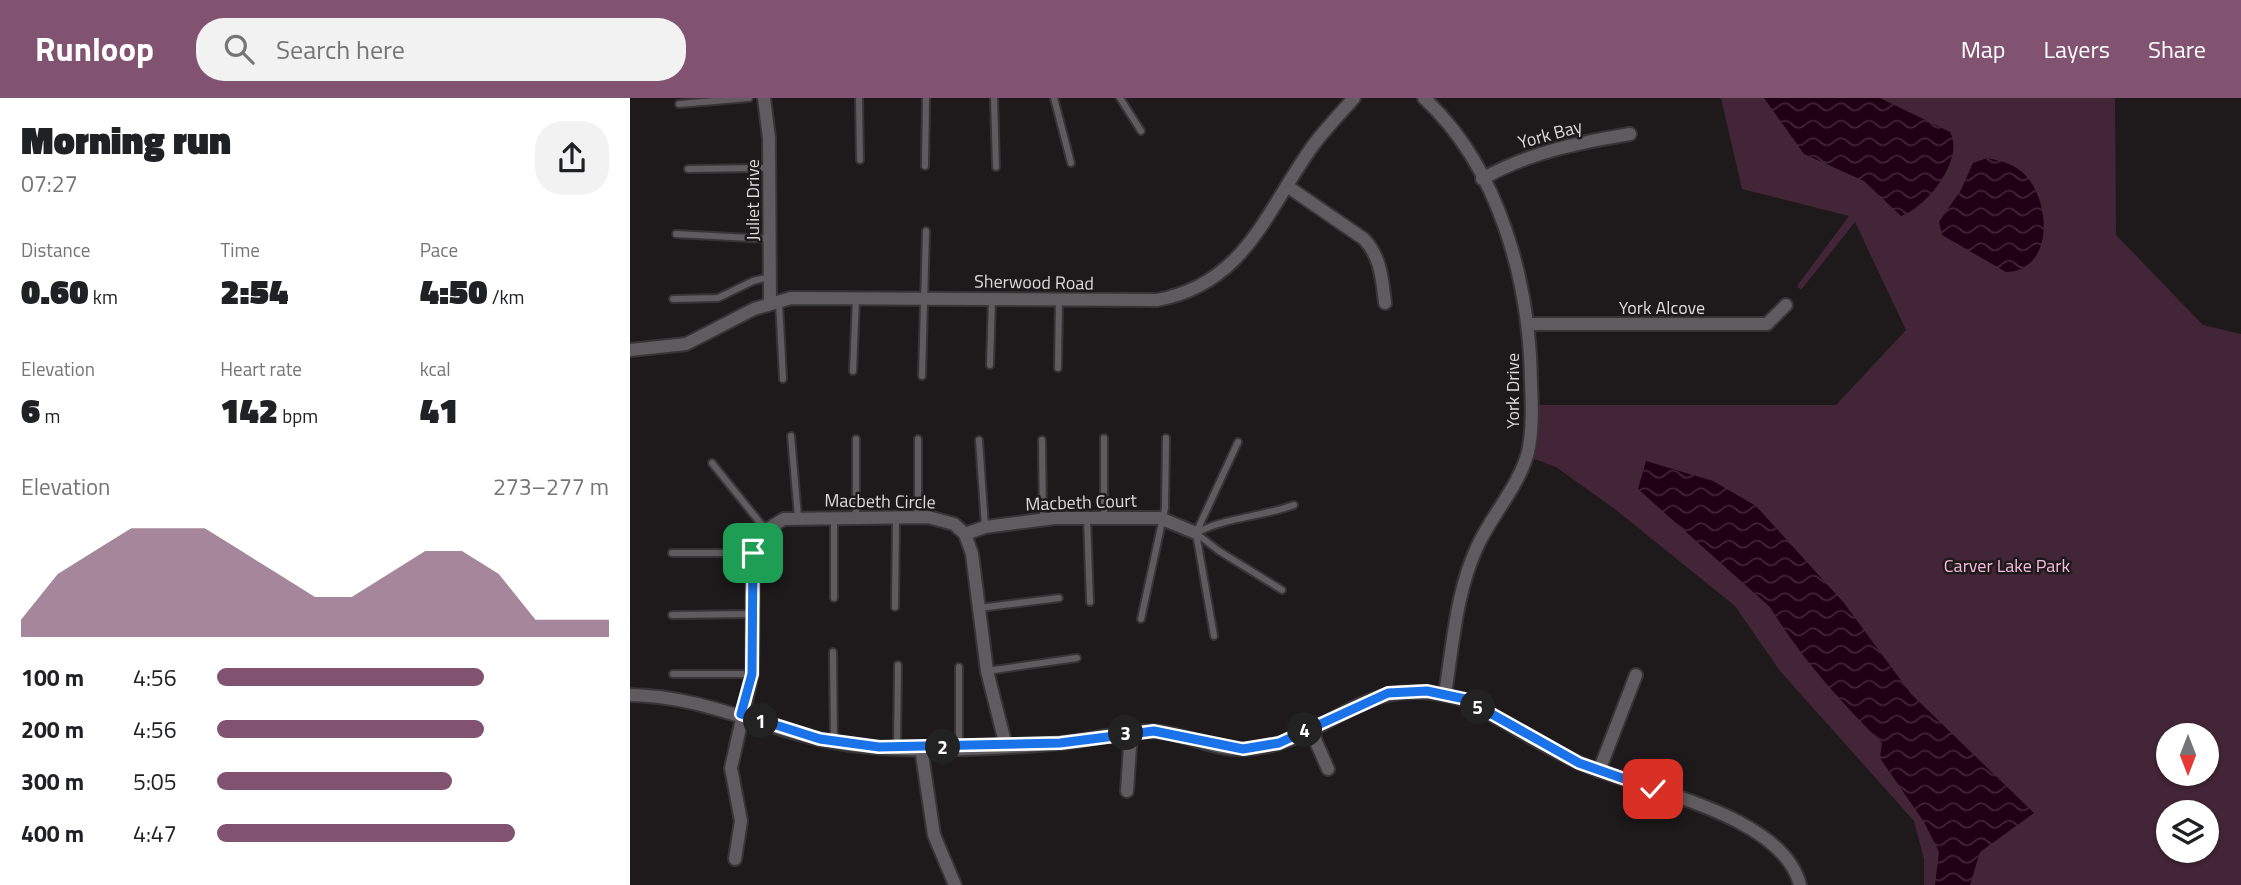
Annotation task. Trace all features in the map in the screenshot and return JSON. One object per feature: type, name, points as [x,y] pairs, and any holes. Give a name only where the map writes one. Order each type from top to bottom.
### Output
[{"type":"street","name":"Juliet Drive","points":[[764,98],[769,168],[769,277],[774,301]]},
{"type":"street","name":"Sherwood Road","points":[[630,350],[686,344],[774,301],[857,297],[1157,300],[1180,296],[1198,288],[1225,269],[1250,244],[1312,147],[1354,98]]},
{"type":"street","name":"York Drive","points":[[1424,98],[1448,124],[1482,179],[1515,256],[1528,324],[1532,405],[1528,451],[1520,475],[1479,542],[1464,578],[1445,694]]},
{"type":"street","name":"York Bay","points":[[1482,179],[1510,163],[1554,148],[1630,134]]},
{"type":"street","points":[[1287,186],[1364,239],[1372,248],[1377,256],[1385,303]]},
{"type":"street","name":"York Alcove","points":[[1528,324],[1767,324],[1786,304]]},
{"type":"street","name":"Macbeth Circle","points":[[766,530],[783,519],[798,517],[918,517],[940,519],[954,524],[965,534]]},
{"type":"street","name":"Macbeth Court","points":[[965,534],[985,527],[1042,519],[1087,518],[1160,518],[1196,533]]},
{"type":"street","points":[[735,859],[741,821],[731,768],[752,674],[753,553],[756,542],[766,530]]},
{"type":"street","points":[[965,534],[972,554],[987,671],[1006,746]]},
{"type":"street","points":[[1599,771],[1636,675]]},
{"type":"street","points":[[630,695],[664,695],[741,714],[834,742],[921,748],[1006,746],[1069,742],[1131,732],[1172,734],[1243,749],[1279,743],[1388,693],[1408,690],[1445,694],[1465,699],[1599,771],[1732,817],[1774,848],[1790,864],[1801,885]]},
{"type":"street","points":[[1310,728],[1328,769]]},
{"type":"street","points":[[1127,792],[1131,732]]},
{"type":"street","points":[[921,748],[934,835],[956,885]]},
{"type":"lane","points":[[679,104],[749,98]]},
{"type":"lane","points":[[859,98],[860,160]]},
{"type":"lane","points":[[925,166],[926,98]]},
{"type":"lane","points":[[994,98],[996,167]]},
{"type":"lane","points":[[1054,98],[1071,163]]},
{"type":"lane","points":[[1120,98],[1141,131]]},
{"type":"lane","points":[[688,169],[769,168]]},
{"type":"lane","points":[[922,376],[926,231]]},
{"type":"lane","points":[[676,234],[769,239]]},
{"type":"lane","points":[[673,299],[718,298],[753,281],[769,277]]},
{"type":"lane","points":[[853,371],[857,297]]},
{"type":"lane","points":[[990,365],[992,299]]},
{"type":"lane","points":[[1058,368],[1059,299]]},
{"type":"lane","points":[[774,301],[783,379]]},
{"type":"lane","points":[[791,436],[798,517]]},
{"type":"lane","points":[[1141,619],[1160,518],[1165,508],[1166,438]]},
{"type":"lane","points":[[856,439],[856,517]]},
{"type":"lane","points":[[918,439],[918,517]]},
{"type":"lane","points":[[1104,439],[1104,518]]},
{"type":"lane","points":[[979,440],[985,527]]},
{"type":"lane","points":[[1042,440],[1042,519]]},
{"type":"lane","points":[[1213,636],[1196,533],[1238,442]]},
{"type":"lane","points":[[712,463],[766,530]]},
{"type":"lane","points":[[1196,533],[1220,521],[1265,515],[1294,505]]},
{"type":"lane","points":[[834,517],[834,598]]},
{"type":"lane","points":[[895,607],[896,517]]},
{"type":"lane","points":[[1087,518],[1090,602]]},
{"type":"lane","points":[[1196,533],[1219,551],[1282,590]]},
{"type":"lane","points":[[672,553],[753,553]]},
{"type":"lane","points":[[979,608],[1059,598]]},
{"type":"lane","points":[[672,615],[752,614]]},
{"type":"lane","points":[[833,652],[834,742]]},
{"type":"lane","points":[[987,671],[1077,658]]},
{"type":"lane","points":[[897,747],[898,665]]},
{"type":"lane","points":[[959,747],[960,667]]},
{"type":"lane","points":[[673,674],[752,674]]},
{"type":"green space","name":"Carver Lake Park","points":[[1721,98],[2115,98],[2116,235],[2203,325],[2241,334],[2241,885],[1924,885],[1924,859],[1914,821],[1780,671],[1735,606],[1616,510],[1556,467],[1526,456],[1532,405],[1836,405],[1906,330],[1855,222],[1801,290],[1797,286],[1849,216],[1742,189]]},
{"type":"water","points":[[1764,98],[1880,98],[1950,132],[1953,143],[1948,168],[1932,193],[1901,216],[1864,181],[1804,154]]},
{"type":"water","points":[[1987,158],[2006,163],[2022,172],[2032,183],[2043,214],[2041,246],[2034,259],[2022,268],[2006,272],[1942,235],[1939,222],[1961,190],[1973,163]]},
{"type":"water","points":[[1646,461],[1713,481],[1756,506],[1844,603],[1911,694],[2034,813],[1980,852],[1970,885],[1935,885],[1939,852],[1924,822],[1880,758],[1882,743],[1822,678],[1770,607],[1638,489]]},
{"type":"route","points":[[753,553],[752,674],[741,714],[820,739],[879,747],[1006,746],[1060,743],[1154,731],[1222,747],[1243,749],[1279,743],[1364,701],[1388,693],[1427,691],[1465,699],[1579,763],[1653,789]]}]
